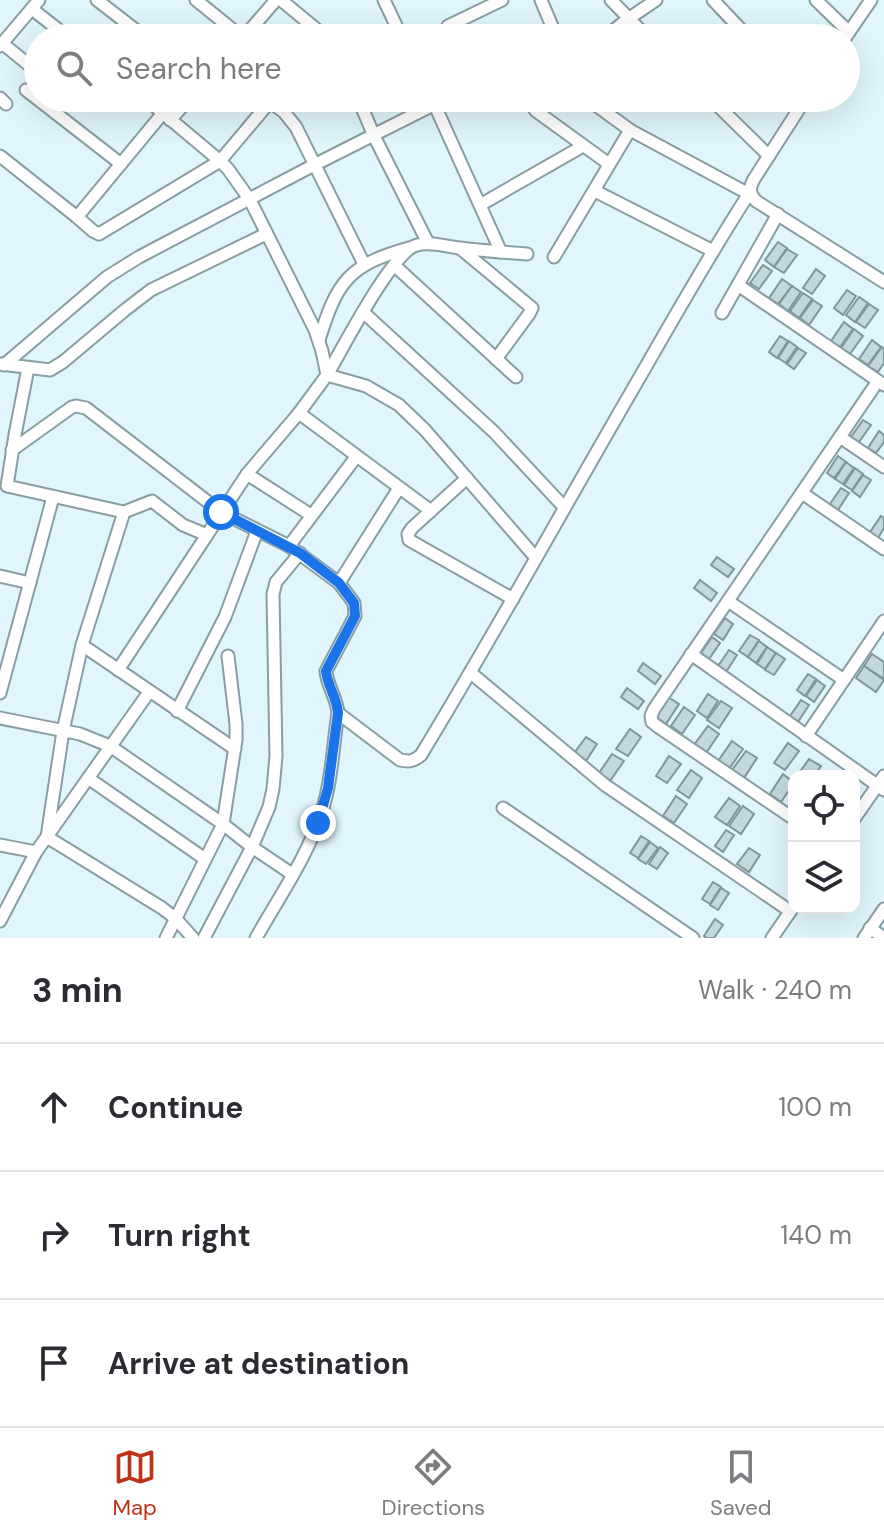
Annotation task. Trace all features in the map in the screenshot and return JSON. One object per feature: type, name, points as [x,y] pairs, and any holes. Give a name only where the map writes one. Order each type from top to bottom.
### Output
[{"type":"street","points":[[97,0],[128,24]]},
{"type":"street","points":[[196,0],[226,24]]},
{"type":"street","points":[[256,24],[279,0],[309,24]]},
{"type":"street","points":[[384,0],[395,24]]},
{"type":"street","points":[[452,24],[502,0]]},
{"type":"street","points":[[541,0],[551,24]]},
{"type":"street","points":[[611,0],[633,24]]},
{"type":"street","points":[[622,24],[656,0]]},
{"type":"street","points":[[713,0],[736,24]]},
{"type":"street","points":[[816,0],[837,24]]},
{"type":"street","points":[[855,24],[871,0]]},
{"type":"street","points":[[24,62],[1,44],[35,4],[55,24]]},
{"type":"street","points":[[54,112],[121,164]]},
{"type":"street","points":[[161,112],[220,161],[250,200],[319,341],[327,375]]},
{"type":"street","points":[[77,217],[121,164],[173,112]]},
{"type":"street","points":[[0,156],[99,234],[220,161],[261,112]]},
{"type":"street","points":[[283,112],[290,119],[364,264]]},
{"type":"street","points":[[364,112],[428,243]]},
{"type":"street","points":[[2,364],[107,277],[139,257],[414,112]]},
{"type":"street","points":[[438,112],[501,252]]},
{"type":"street","points":[[537,112],[609,164]]},
{"type":"street","points":[[605,112],[630,130],[749,193],[756,201],[884,282]]},
{"type":"street","points":[[724,112],[769,156]]},
{"type":"street","points":[[338,713],[400,760],[408,762],[421,755],[750,187],[797,112]]},
{"type":"street","points":[[554,257],[630,130]]},
{"type":"street","points":[[480,205],[583,146]]},
{"type":"street","points":[[595,191],[713,251]]},
{"type":"street","points":[[722,313],[778,214]]},
{"type":"street","points":[[2,364],[50,370],[151,290],[266,234]]},
{"type":"street","points":[[319,341],[335,295],[349,276],[364,264],[428,243],[527,254]]},
{"type":"street","points":[[118,670],[247,474],[327,375],[363,312],[409,248]]},
{"type":"street","points":[[461,249],[532,308],[496,359]]},
{"type":"street","points":[[394,265],[516,377]]},
{"type":"street","points":[[738,285],[881,383],[840,437],[651,716],[652,722],[788,815]]},
{"type":"street","points":[[363,312],[494,432],[564,507]]},
{"type":"street","points":[[28,368],[4,491],[53,497],[124,512],[154,501],[183,525],[207,535]]},
{"type":"street","points":[[327,375],[366,386],[399,405],[425,430],[536,558]]},
{"type":"street","points":[[12,450],[72,407],[81,406],[221,512],[294,549],[339,583],[354,603],[355,616],[326,671],[338,713],[323,808],[292,874],[256,938]]},
{"type":"street","points":[[299,413],[431,511]]},
{"type":"street","points":[[0,433],[15,435]]},
{"type":"street","points":[[840,437],[884,467]]},
{"type":"street","points":[[204,938],[252,847],[269,807],[275,773],[273,594],[276,582],[311,515],[356,457]]},
{"type":"street","points":[[247,474],[311,515]]},
{"type":"street","points":[[467,478],[412,528],[408,534],[409,540],[513,599]]},
{"type":"street","points":[[339,583],[399,488]]},
{"type":"street","points":[[802,493],[884,549]]},
{"type":"street","points":[[0,693],[53,497]]},
{"type":"street","points":[[47,837],[63,731],[82,645],[124,512]]},
{"type":"street","points":[[177,711],[225,617],[257,531]]},
{"type":"street","points":[[0,576],[30,583]]},
{"type":"street","points":[[728,601],[844,680]]},
{"type":"street","points":[[806,736],[884,621]]},
{"type":"street","points":[[82,645],[235,749]]},
{"type":"street","points":[[691,654],[806,736],[882,784],[860,812]]},
{"type":"street","points":[[166,938],[223,824],[236,724],[228,656]]},
{"type":"street","points":[[471,673],[605,785],[788,905]]},
{"type":"street","points":[[0,921],[36,852],[149,692]]},
{"type":"street","points":[[0,718],[88,737],[110,746],[292,874]]},
{"type":"street","points":[[88,778],[205,859]]},
{"type":"street","points":[[503,808],[693,938]]},
{"type":"street","points":[[47,837],[175,918],[193,938]]},
{"type":"street","points":[[0,845],[36,852]]},
{"type":"street","points":[[884,909],[867,933],[884,938]]},
{"type":"street","points":[[772,938],[788,914]]},
{"type":"building","points":[[778,242],[787,248],[774,267],[765,260]]},
{"type":"building","points":[[787,249],[797,255],[784,273],[774,267]]},
{"type":"building","points":[[763,265],[772,271],[759,289],[750,283]]},
{"type":"building","points":[[816,269],[825,276],[812,294],[803,288]]},
{"type":"building","points":[[782,279],[792,286],[778,304],[769,298]]},
{"type":"building","points":[[792,286],[801,292],[788,311],[779,304]]},
{"type":"building","points":[[847,290],[856,296],[843,315],[834,308]]},
{"type":"building","points":[[803,293],[812,299],[799,318],[790,311]]},
{"type":"building","points":[[859,297],[868,303],[855,322],[846,315]]},
{"type":"building","points":[[813,300],[822,306],[809,325],[800,318]]},
{"type":"building","points":[[869,304],[878,310],[865,328],[856,322]]},
{"type":"building","points":[[844,322],[853,329],[840,347],[831,341]]},
{"type":"building","points":[[854,329],[863,336],[850,354],[841,348]]},
{"type":"building","points":[[780,336],[788,341],[777,358],[769,352]]},
{"type":"building","points":[[872,340],[881,347],[868,365],[859,359]]},
{"type":"building","points":[[789,341],[797,347],[786,363],[778,358]]},
{"type":"building","points":[[882,347],[884,363],[878,372],[868,366]]},
{"type":"building","points":[[798,348],[806,353],[794,369],[787,364]]},
{"type":"building","points":[[863,420],[871,425],[859,442],[851,437]]},
{"type":"building","points":[[879,431],[884,435],[884,442],[876,453],[868,448]]},
{"type":"building","points":[[838,456],[846,462],[834,478],[827,473]]},
{"type":"building","points":[[846,462],[854,468],[843,484],[835,479]]},
{"type":"building","points":[[855,468],[863,474],[852,490],[844,485]]},
{"type":"building","points":[[863,475],[871,480],[860,497],[852,491]]},
{"type":"building","points":[[841,488],[849,493],[838,510],[830,504]]},
{"type":"building","points":[[881,516],[884,518],[884,528],[878,538],[870,532]]},
{"type":"building","points":[[717,557],[734,569],[728,577],[711,565]]},
{"type":"building","points":[[700,580],[717,593],[711,601],[694,588]]},
{"type":"building","points":[[725,618],[733,624],[723,640],[714,634]]},
{"type":"building","points":[[750,635],[759,640],[748,657],[739,651]]},
{"type":"building","points":[[712,637],[720,643],[709,659],[701,653]]},
{"type":"building","points":[[759,641],[767,647],[756,663],[748,657]]},
{"type":"building","points":[[767,647],[776,653],[765,669],[757,664]]},
{"type":"building","points":[[729,650],[737,655],[726,672],[718,666]]},
{"type":"building","points":[[776,653],[785,659],[774,675],[765,670]]},
{"type":"building","points":[[872,654],[884,662],[884,679],[864,666]]},
{"type":"building","points":[[643,663],[661,676],[655,684],[638,671]]},
{"type":"building","points":[[864,666],[884,680],[876,692],[856,678]]},
{"type":"building","points":[[808,674],[816,679],[805,696],[797,690]]},
{"type":"building","points":[[817,680],[825,686],[814,702],[806,696]]},
{"type":"building","points":[[627,688],[644,701],[638,709],[621,697]]},
{"type":"building","points":[[708,694],[718,701],[707,718],[697,711]]},
{"type":"building","points":[[668,697],[679,704],[666,724],[655,716]]},
{"type":"building","points":[[801,700],[809,705],[798,722],[790,716]]},
{"type":"building","points":[[721,701],[732,708],[719,728],[707,720]]},
{"type":"building","points":[[684,707],[695,715],[682,734],[671,726]]},
{"type":"building","points":[[708,726],[719,734],[706,753],[694,745]]},
{"type":"building","points":[[630,729],[641,737],[628,756],[616,749]]},
{"type":"building","points":[[586,737],[597,744],[584,764],[572,756]]},
{"type":"building","points":[[732,741],[743,749],[729,769],[718,761]]},
{"type":"building","points":[[788,743],[799,751],[785,770],[774,763]]},
{"type":"building","points":[[746,751],[757,758],[744,778],[732,770]]},
{"type":"building","points":[[612,754],[624,761],[610,781],[599,773]]},
{"type":"building","points":[[669,756],[681,764],[667,783],[656,776]]},
{"type":"building","points":[[809,759],[821,766],[818,770],[801,770]]},
{"type":"building","points":[[691,770],[702,778],[689,798],[677,790]]},
{"type":"building","points":[[783,774],[788,778],[788,792],[781,802],[770,794]]},
{"type":"building","points":[[676,796],[687,804],[674,823],[663,816]]},
{"type":"building","points":[[729,798],[740,806],[727,825],[715,817]]},
{"type":"building","points":[[743,806],[754,814],[741,834],[729,826]]},
{"type":"building","points":[[726,830],[734,835],[723,852],[715,846]]},
{"type":"building","points":[[641,836],[649,841],[638,858],[630,853]]},
{"type":"building","points":[[650,842],[658,848],[646,864],[638,859]]},
{"type":"building","points":[[660,847],[668,853],[657,869],[649,864]]},
{"type":"building","points":[[749,848],[760,855],[749,872],[737,864]]},
{"type":"building","points":[[713,882],[721,887],[710,904],[702,899]]},
{"type":"building","points":[[721,888],[729,893],[718,910],[710,905]]},
{"type":"building","points":[[715,919],[723,925],[714,938],[707,938],[704,936]]},
{"type":"route","points":[[221,512],[300,553],[339,583],[356,609],[326,671],[338,713],[328,788],[318,823]]}]
